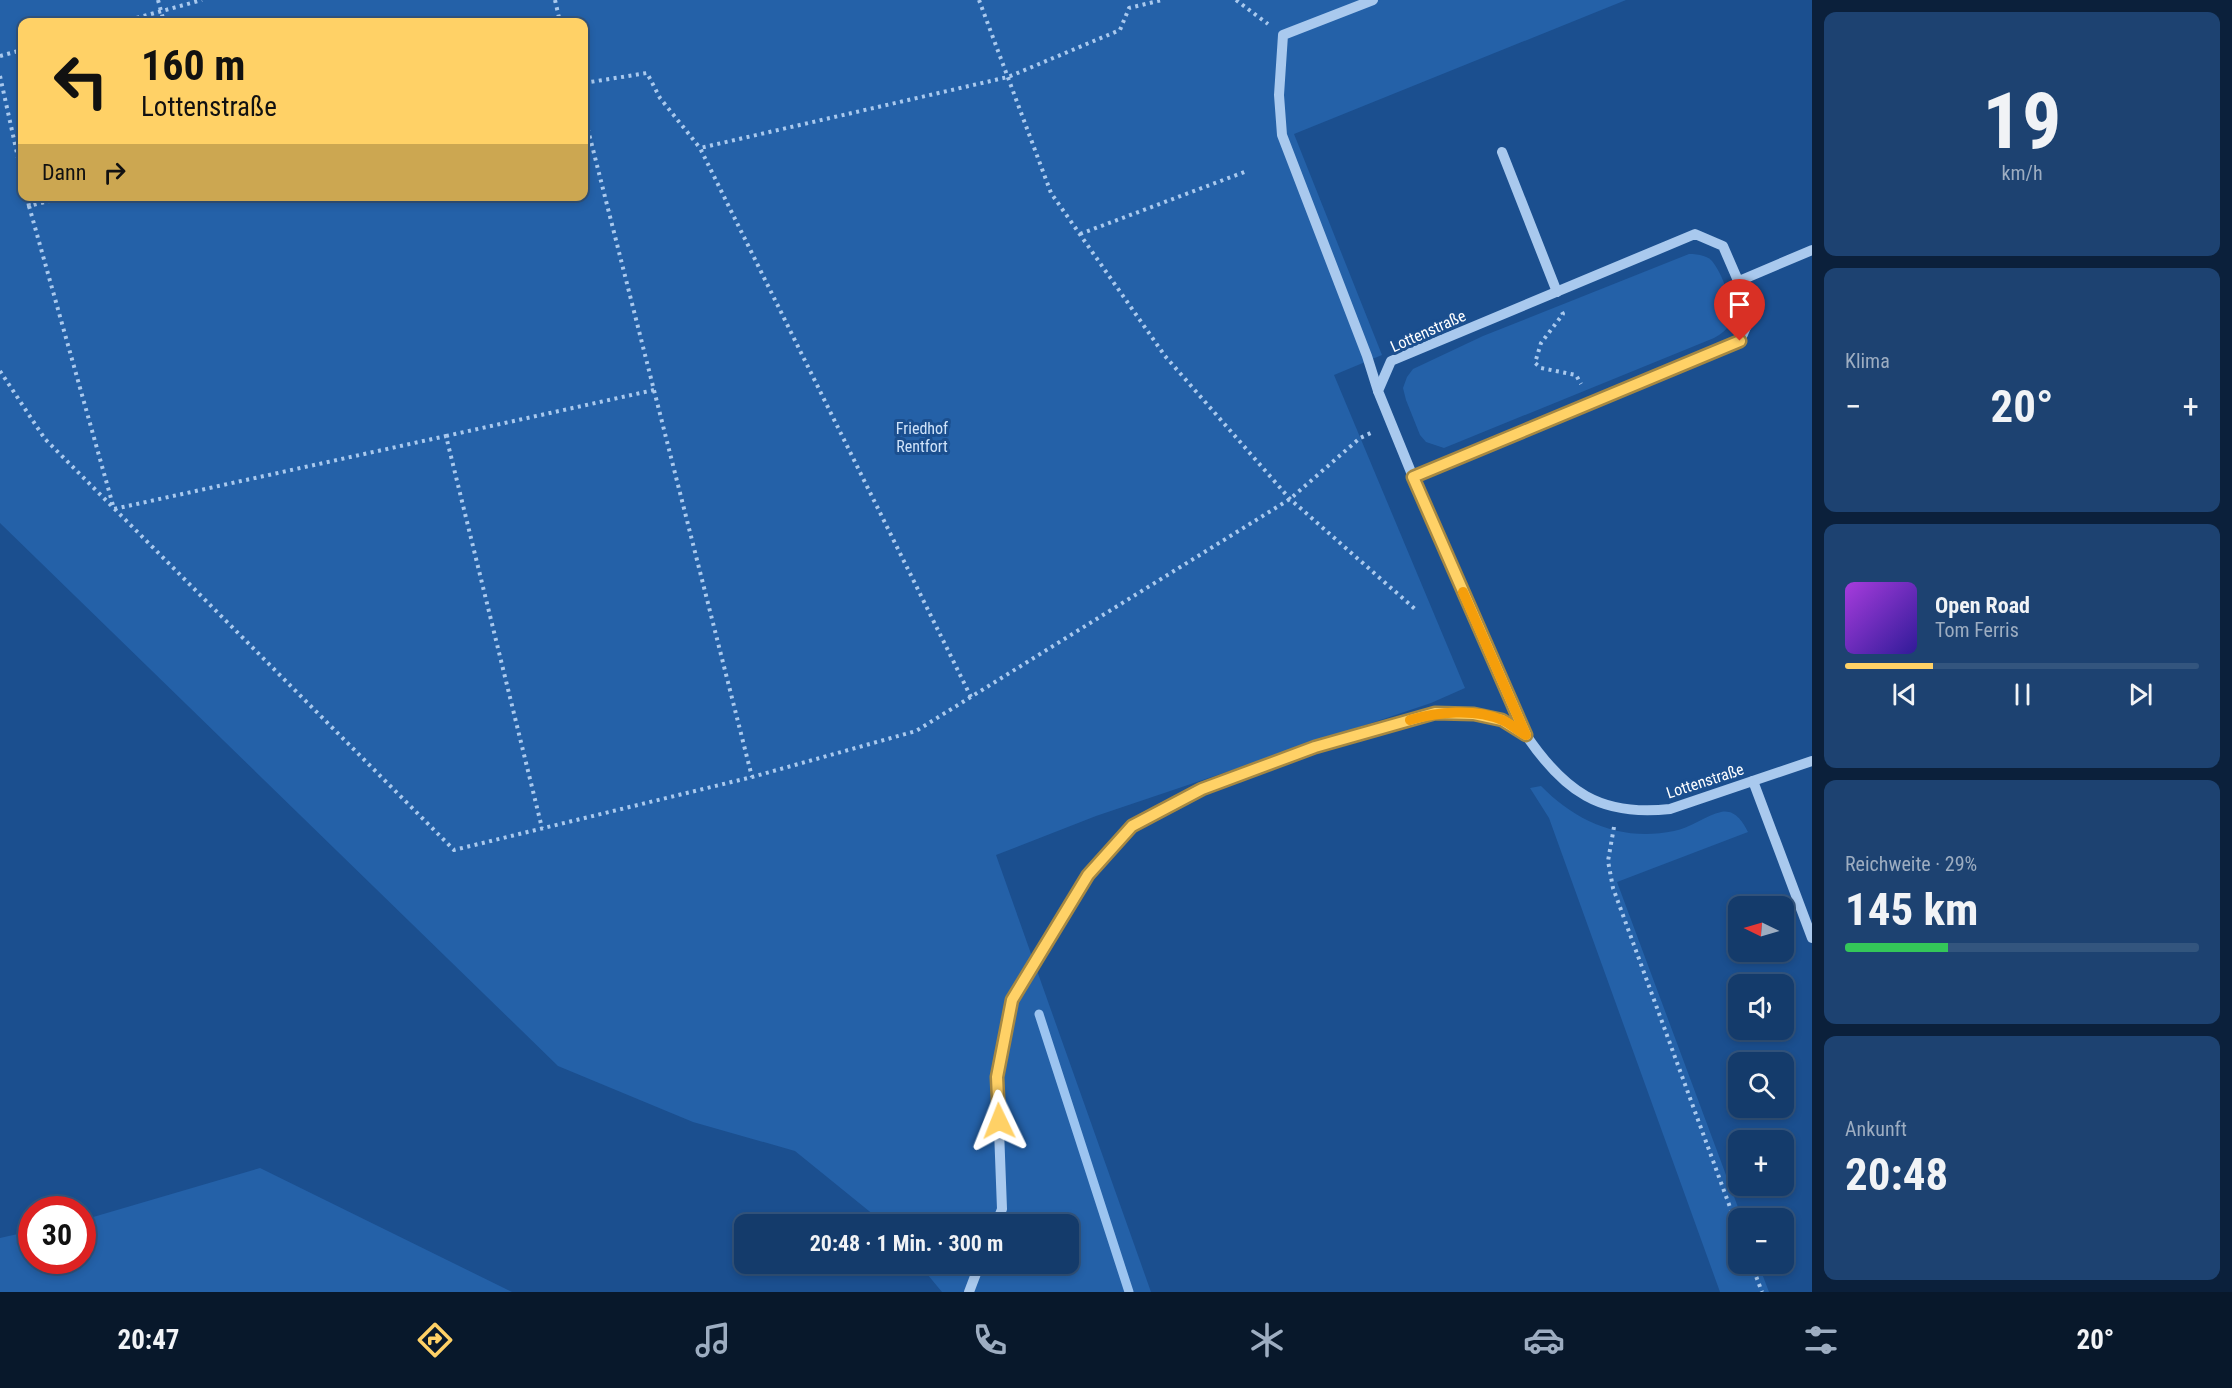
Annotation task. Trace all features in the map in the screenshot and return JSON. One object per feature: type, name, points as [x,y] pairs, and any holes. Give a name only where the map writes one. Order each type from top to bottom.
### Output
[{"type":"street","points":[[1373,0],[1283,35],[1279,95],[1282,135],[1367,356],[1378,391]]},
{"type":"street","points":[[1502,152],[1557,292]]},
{"type":"street","name":"Lottenstraße","points":[[1413,477],[1740,341],[1752,313],[1723,246],[1695,234],[1391,361],[1378,391],[1413,477],[1526,735],[1540,757],[1562,781],[1587,798],[1617,809],[1651,811],[1670,809],[1812,761]]},
{"type":"street","points":[[1739,281],[1812,250]]},
{"type":"street","name":"Lottenstraße","points":[[1000,1214],[1002,1209],[997,1077],[1012,1000],[1088,875],[1132,826],[1202,789],[1315,747],[1435,713],[1474,714],[1502,720],[1526,735]]},
{"type":"street","points":[[1753,781],[1812,938]]},
{"type":"street","points":[[969,1292],[976,1274]]},
{"type":"path","points":[[158,0],[163,18]]},
{"type":"path","points":[[138,18],[202,0]]},
{"type":"path","points":[[555,0],[559,18]]},
{"type":"path","points":[[980,0],[1051,193],[1165,356],[1290,499],[1415,609]]},
{"type":"path","points":[[700,148],[1008,77],[1120,30],[1129,8],[1162,0]]},
{"type":"path","points":[[1236,0],[1283,35]]},
{"type":"path","points":[[0,56],[18,51]]},
{"type":"path","points":[[588,82],[648,73],[660,98],[700,148],[971,697]]},
{"type":"path","points":[[0,76],[18,158]]},
{"type":"path","points":[[588,130],[752,777]]},
{"type":"path","points":[[1080,234],[1246,171]]},
{"type":"path","points":[[28,201],[114,509]]},
{"type":"path","points":[[29,207],[51,201]]},
{"type":"path","points":[[1557,292],[1563,314],[1541,343],[1535,363],[1541,368],[1575,375],[1593,402]]},
{"type":"path","points":[[0,371],[45,439],[454,850],[752,777],[916,731],[1290,499],[1360,438],[1391,425]]},
{"type":"path","points":[[114,509],[654,390]]},
{"type":"path","points":[[446,436],[542,828]]},
{"type":"path","points":[[1617,809],[1608,861],[1613,888],[1730,1208]]},
{"type":"path","points":[[1755,1274],[1762,1292]]},
{"type":"green space","name":"Friedhof Rentfort","points":[[0,0],[1626,0],[1294,134],[1382,355],[1334,375],[1465,688],[1431,703],[1096,816],[996,855],[1151,1292],[942,1292],[927,1274],[1079,1274],[1079,1214],[873,1214],[795,1151],[693,1122],[558,1066],[0,523]]},
{"type":"green space","points":[[1689,254],[1701,255],[1711,260],[1727,290],[1731,322],[1719,335],[1444,448],[1426,442],[1420,435],[1403,388],[1413,369],[1483,336]]},
{"type":"green space","points":[[1541,786],[1569,810],[1601,826],[1618,831],[1655,834],[1674,831],[1721,812],[1730,812],[1738,817],[1748,832],[1617,882],[1728,1180],[1728,1196],[1734,1196],[1738,1208],[1728,1208],[1728,1274],[1762,1274],[1769,1292],[1720,1292],[1549,818],[1530,788]]},
{"type":"green space","points":[[260,1168],[512,1292],[0,1292],[0,1238],[18,1234],[18,1274],[96,1274],[96,1216]]},
{"type":"waterway","points":[[1039,1014],[1129,1292]]},
{"type":"slow traffic","points":[[1410,720],[1435,713],[1474,714],[1502,720],[1526,735],[1463,592]]},
{"type":"route","points":[[999,1121],[997,1077],[1012,1000],[1088,875],[1132,826],[1202,789],[1315,747],[1435,713],[1474,714],[1502,720],[1526,735],[1413,477],[1740,341]]}]
